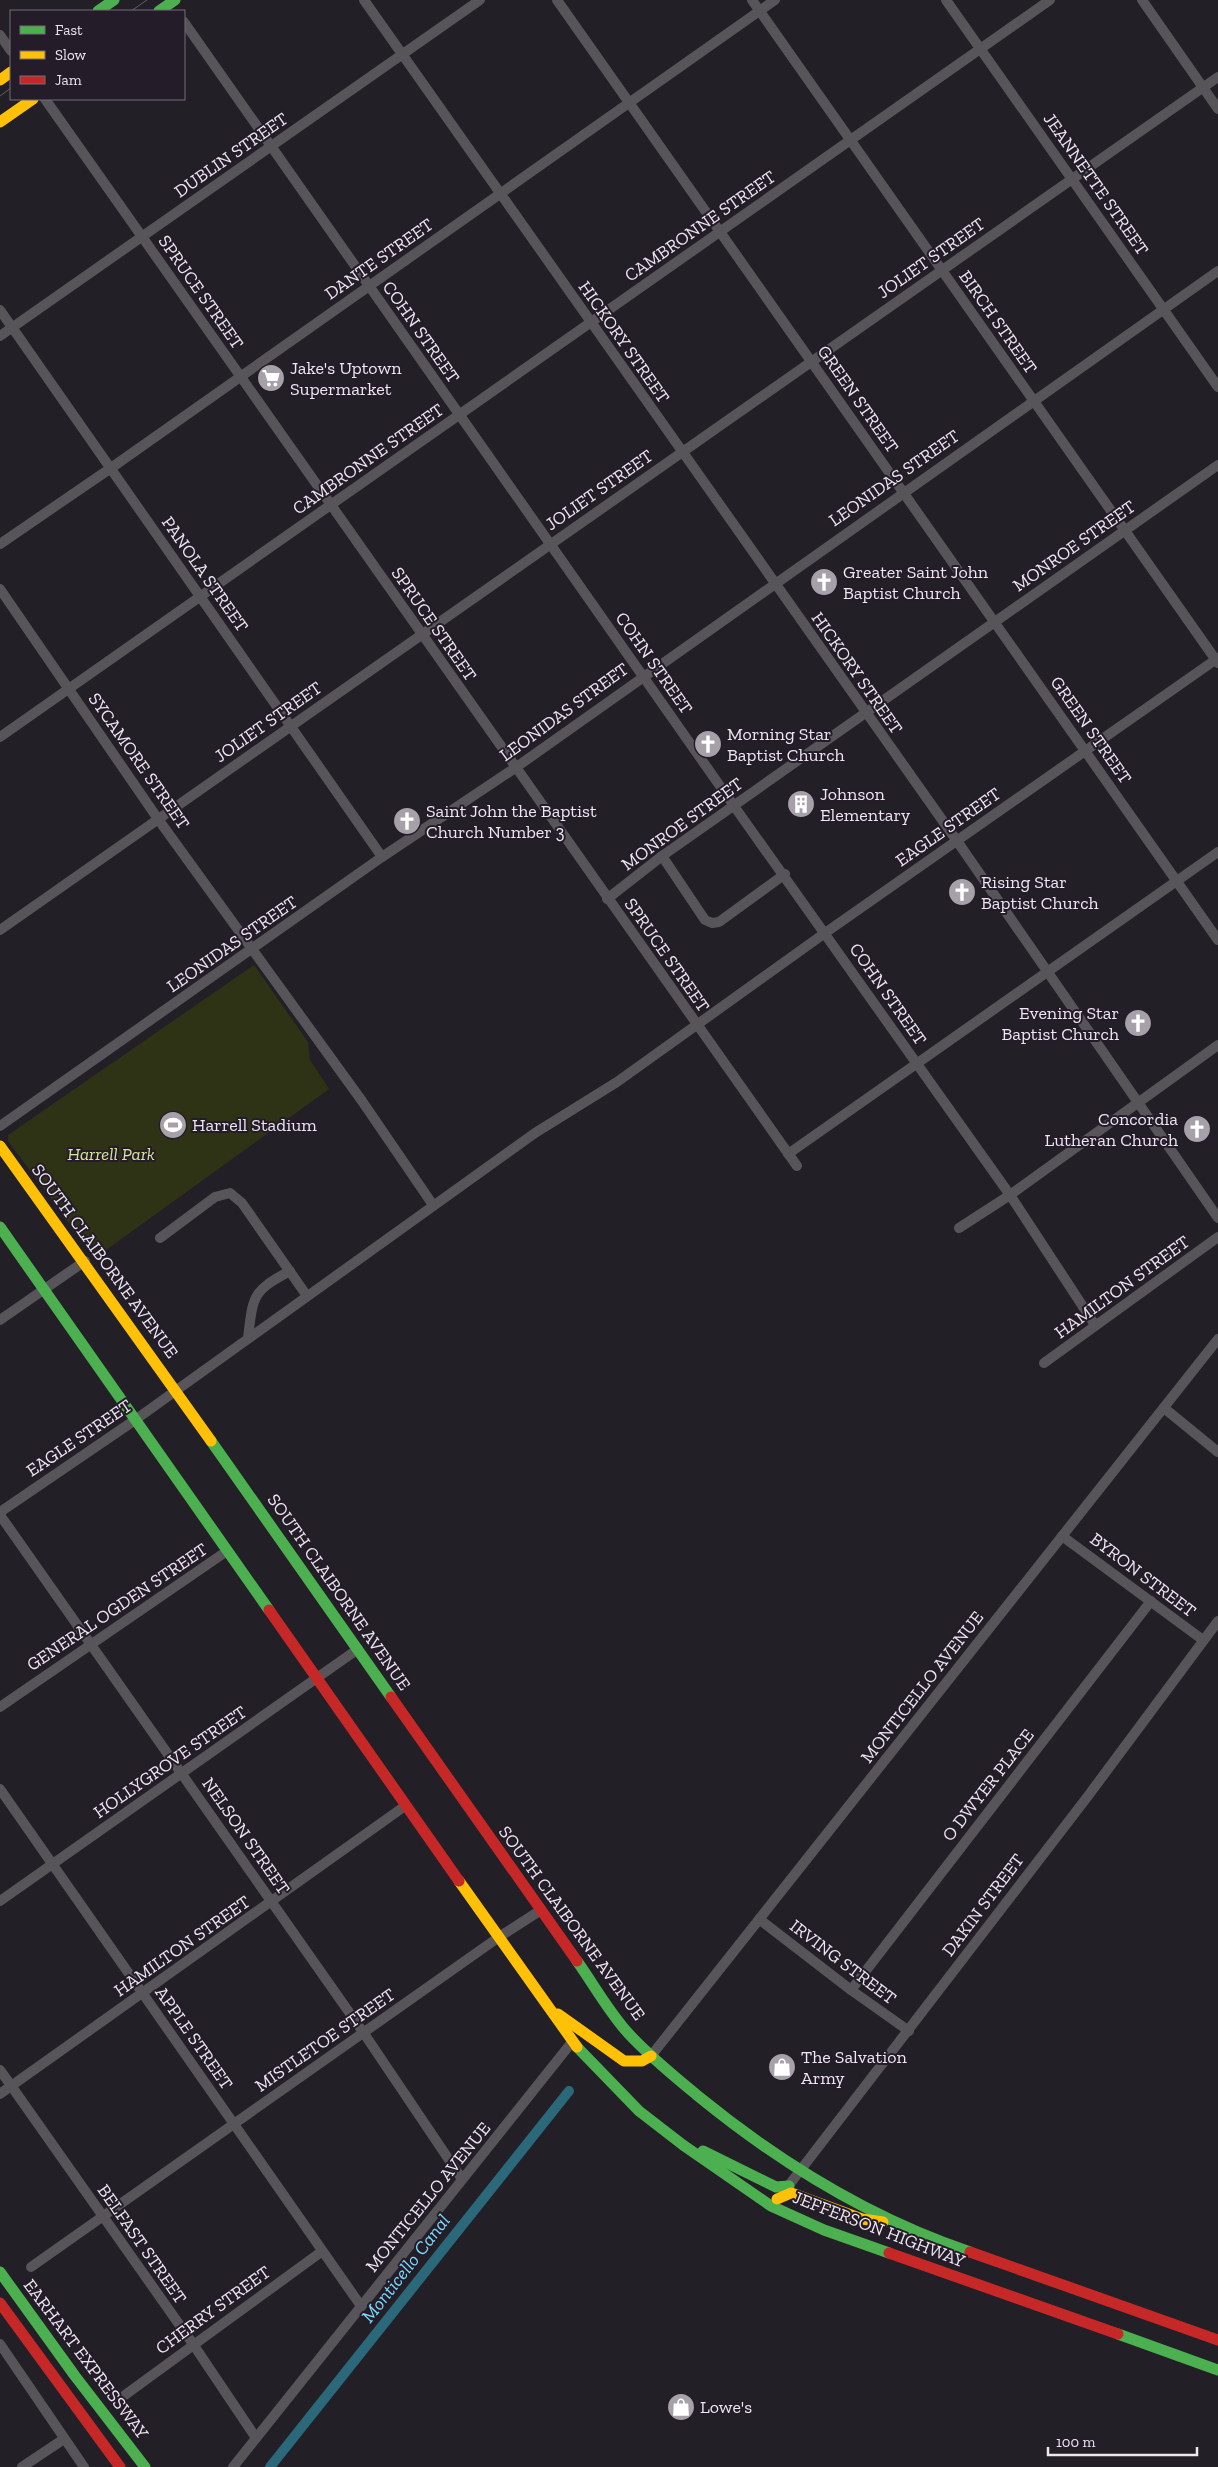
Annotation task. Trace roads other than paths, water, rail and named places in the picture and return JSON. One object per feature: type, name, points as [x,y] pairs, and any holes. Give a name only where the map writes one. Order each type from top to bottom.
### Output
[{"type":"main road","points":[[99,10],[114,0]]},
{"type":"main road","points":[[161,10],[173,4]]},
{"type":"main road","points":[[0,122],[33,100]]},
{"type":"main road","name":"SOUTH CLAIBORNE AVENUE","points":[[0,1146],[85,1261],[617,2018],[651,2056]]},
{"type":"main road","points":[[0,1227],[572,2042]]},
{"type":"main road","points":[[549,2007],[624,2061],[642,2062],[651,2056]]},
{"type":"main road","name":"JEFFERSON HIGHWAY","points":[[572,2042],[639,2111],[688,2150],[824,2230],[1218,2370]]},
{"type":"main road","name":"JEFFERSON HIGHWAY","points":[[651,2056],[744,2133],[801,2172],[893,2221],[939,2241],[1218,2340]]},
{"type":"main road","points":[[688,2150],[702,2151],[776,2187],[789,2186]]},
{"type":"main road","points":[[774,2202],[791,2194],[862,2219],[879,2222],[893,2221]]},
{"type":"main road","name":"EARHART EXPRESSWAY","points":[[0,2272],[75,2376],[145,2467]]},
{"type":"main road","name":"EARHART EXPRESSWAY","points":[[0,2303],[120,2467]]},
{"type":"street","name":"HICKORY STREET","points":[[364,0],[957,841],[1218,1218]]},
{"type":"street","name":"DUBLIN STREET","points":[[0,336],[480,0]]},
{"type":"street","name":"GREEN STREET","points":[[558,0],[1218,940]]},
{"type":"street","name":"BIRCH STREET","points":[[752,0],[1217,660]]},
{"type":"street","name":"DANTE STREET","points":[[0,544],[111,468],[775,0]]},
{"type":"street","name":"JEANNETTE STREET","points":[[946,0],[1218,387]]},
{"type":"street","name":"CAMBRONNE STREET","points":[[0,738],[1050,0]]},
{"type":"street","points":[[1142,0],[1218,109]]},
{"type":"street","name":"COHN STREET","points":[[185,23],[734,806],[1010,1195],[1095,1325]]},
{"type":"street","points":[[0,35],[10,50]]},
{"type":"street","name":"JOLIET STREET","points":[[0,930],[1218,77]]},
{"type":"street","name":"SPRUCE STREET","points":[[46,100],[797,1166]]},
{"type":"street","name":"LEONIDAS STREET","points":[[0,1126],[253,950],[382,857],[515,768],[774,583],[1218,271]]},
{"type":"street","name":"PANOLA STREET","points":[[0,310],[382,857]]},
{"type":"street","name":"MONROE STREET","points":[[607,899],[662,856],[1218,465]]},
{"type":"street","name":"SYCAMORE STREET","points":[[0,590],[158,819],[362,1100],[433,1205]]},
{"type":"street","name":"EAGLE STREET","points":[[0,1513],[176,1391],[535,1133],[617,1082],[825,933],[1217,660]]},
{"type":"street","points":[[788,1154],[916,1062],[1218,852]]},
{"type":"street","points":[[662,856],[705,920],[712,923],[719,922],[784,874]]},
{"type":"street","points":[[959,1228],[1010,1195],[1218,1045]]},
{"type":"street","points":[[160,1238],[215,1197],[230,1193],[242,1203],[307,1296]]},
{"type":"street","name":"HAMILTON STREET","points":[[1044,1363],[1218,1237]]},
{"type":"street","points":[[0,1320],[85,1261]]},
{"type":"street","points":[[248,1338],[257,1293],[268,1283],[290,1271]]},
{"type":"street","name":"MONTICELLO AVENUE","points":[[651,2056],[1218,1339]]},
{"type":"street","points":[[1164,1408],[1218,1452]]},
{"type":"street","name":"NELSON STREET","points":[[0,1513],[364,2032],[462,2179]]},
{"type":"street","name":"BYRON STREET","points":[[1062,1536],[1203,1640]]},
{"type":"street","name":"GENERAL OGDEN STREET","points":[[0,1707],[227,1552]]},
{"type":"street","name":"O DWYER PLACE","points":[[851,1990],[1151,1601]]},
{"type":"street","name":"DAKIN STREET","points":[[774,2202],[801,2172],[1218,1621]]},
{"type":"street","name":"HOLLYGROVE STREET","points":[[0,1900],[358,1649]]},
{"type":"street","name":"APPLE STREET","points":[[0,1789],[321,2252],[361,2306]]},
{"type":"street","name":"HAMILTON STREET","points":[[0,2094],[405,1806]]},
{"type":"street","name":"MISTLETOE STREET","points":[[31,2268],[102,2215],[499,1937],[541,1910]]},
{"type":"street","name":"IRVING STREET","points":[[759,1919],[851,1990],[909,2030]]},
{"type":"street","name":"MONTICELLO AVENUE","points":[[256,2438],[572,2042]]},
{"type":"street","name":"BELFAST STREET","points":[[0,2070],[193,2344],[256,2438]]},
{"type":"street","name":"CHERRY STREET","points":[[125,2395],[321,2252]]},
{"type":"street","points":[[0,2344],[84,2467]]},
{"type":"street","points":[[22,2467],[64,2438]]},
{"type":"street","points":[[233,2467],[256,2438]]},
{"type":"waterway","name":"Monticello Canal","points":[[270,2467],[569,2091]]},
{"type":"tram line","points":[[132,10],[147,0]]},
{"type":"tram line","points":[[0,96],[10,89]]},
{"type":"place","name":"Jake's Uptown Supermarket","points":[[271,378]]},
{"type":"place","name":"Greater Saint John Baptist Church","points":[[824,582]]},
{"type":"place","name":"Morning Star Baptist Church","points":[[708,744]]},
{"type":"place","name":"Johnson Elementary","points":[[801,804]]},
{"type":"place","name":"Saint John the Baptist Church Number 3","points":[[407,821]]},
{"type":"place","name":"Rising Star Baptist Church","points":[[962,892]]},
{"type":"place","name":"Evening Star Baptist Church","points":[[1138,1023]]},
{"type":"place","name":"Harrell Stadium","points":[[173,1125]]},
{"type":"place","name":"Concordia Lutheran Church","points":[[1197,1129]]},
{"type":"place","name":"The Salvation Army","points":[[782,2067]]},
{"type":"place","name":"Lowe's","points":[[681,2407]]},
{"type":"park label","name":"Harrell Park","points":[[111,1154]]}]
